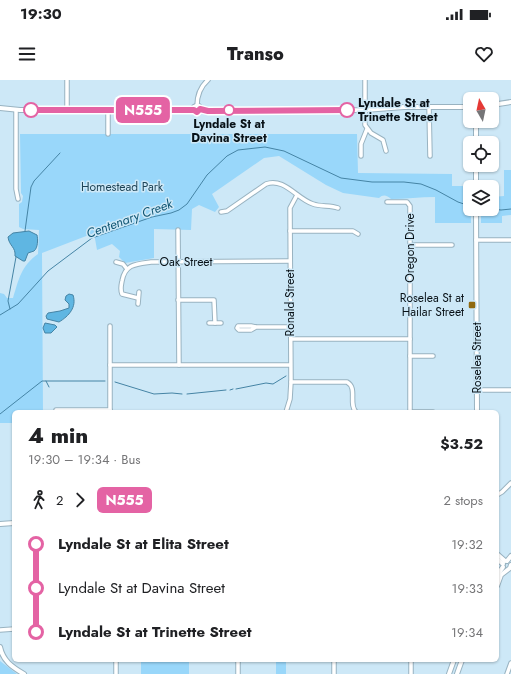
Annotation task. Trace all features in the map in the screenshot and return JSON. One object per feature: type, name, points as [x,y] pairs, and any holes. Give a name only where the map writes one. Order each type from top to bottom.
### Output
[{"type":"street","points":[[67,80],[67,110]]},
{"type":"street","points":[[0,108],[16,110],[194,110],[197,112],[198,95],[201,88],[208,80]]},
{"type":"street","points":[[365,80],[365,125],[367,129],[383,140],[386,151]]},
{"type":"street","points":[[503,103],[511,99]]},
{"type":"street","points":[[499,104],[511,102]]},
{"type":"street","points":[[429,106],[430,156]]},
{"type":"street","points":[[198,107],[208,111],[365,110],[404,107],[463,106]]},
{"type":"street","points":[[16,110],[16,189],[18,199]]},
{"type":"street","points":[[108,110],[108,134]]},
{"type":"street","points":[[361,156],[361,144],[367,129]]},
{"type":"street","points":[[221,212],[227,211],[271,182],[281,184],[311,204],[338,208]]},
{"type":"street","name":"Ronald Street","points":[[287,410],[290,399],[291,382],[290,208],[297,195]]},
{"type":"street","name":"Oregon Drive","points":[[387,202],[402,201],[409,204],[410,410]]},
{"type":"street","name":"Roselea Street","points":[[476,216],[477,410]]},
{"type":"street","points":[[178,230],[179,365]]},
{"type":"street","points":[[290,231],[353,231],[358,234]]},
{"type":"street","points":[[476,240],[511,240]]},
{"type":"street","points":[[410,245],[452,245]]},
{"type":"street","name":"Oak Street","points":[[127,269],[132,265],[150,262],[290,261]]},
{"type":"street","points":[[116,262],[123,264],[127,269],[122,277],[121,292],[124,295],[138,298]]},
{"type":"street","points":[[138,292],[138,304]]},
{"type":"street","points":[[178,300],[214,300],[215,323]]},
{"type":"street","points":[[410,300],[433,300]]},
{"type":"street","points":[[209,323],[221,323]]},
{"type":"street","points":[[110,326],[110,410]]},
{"type":"street","points":[[256,327],[290,327]]},
{"type":"street","points":[[291,339],[410,339]]},
{"type":"street","points":[[410,356],[433,356]]},
{"type":"street","points":[[110,365],[290,364]]},
{"type":"street","points":[[291,382],[347,382],[351,384],[352,406],[355,410]]},
{"type":"street","points":[[477,390],[511,390]]},
{"type":"street","points":[[499,494],[511,483]]},
{"type":"street","points":[[0,524],[12,524]]},
{"type":"street","points":[[499,572],[504,563],[511,556]]},
{"type":"street","points":[[499,557],[508,569]]},
{"type":"street","points":[[499,560],[504,563],[510,562],[511,565],[501,575],[499,580]]},
{"type":"street","points":[[0,630],[12,629]]},
{"type":"street","points":[[0,647],[1,654],[10,665],[24,674]]},
{"type":"street","points":[[116,662],[116,674]]},
{"type":"street","points":[[238,662],[238,674]]},
{"type":"street","points":[[334,662],[334,674]]},
{"type":"street","points":[[411,662],[411,674]]},
{"type":"street","points":[[449,674],[453,662]]},
{"type":"street","points":[[457,674],[461,662]]},
{"type":"street","points":[[507,674],[511,663]]},
{"type":"green space","name":"Homestead Park","points":[[20,134],[357,134],[358,173],[452,174],[452,186],[463,186],[463,216],[471,216],[471,223],[435,223],[435,197],[391,199],[385,196],[379,198],[343,193],[326,185],[279,156],[264,158],[212,194],[219,207],[215,212],[199,205],[192,209],[191,230],[154,229],[154,258],[125,263],[119,257],[120,251],[112,244],[97,250],[94,233],[42,253],[43,410],[12,410],[12,423],[0,423],[0,293],[4,294],[7,298],[13,298],[21,273],[28,263],[38,254],[39,230],[23,229],[19,227],[19,204],[22,202],[23,196],[21,193]]},
{"type":"green space","points":[[504,170],[511,170],[511,215],[502,216],[502,223],[481,223],[481,216],[499,216],[499,196],[504,196]]},
{"type":"green space","points":[[0,661],[17,674],[0,674]]},
{"type":"green space","points":[[141,662],[189,662],[189,674],[141,674]]},
{"type":"green space","points":[[276,662],[286,662],[286,674],[276,674]]},
{"type":"shaded area","points":[[29,231],[37,235],[37,246],[34,251],[28,253],[25,261],[23,261],[15,256],[8,237],[13,233]]},
{"type":"shaded area","points":[[69,294],[73,295],[74,303],[69,314],[59,322],[47,319],[46,316],[48,313],[69,308],[69,304],[65,300],[66,296]]},
{"type":"shaded area","points":[[45,323],[55,325],[57,327],[51,333],[45,333],[43,328]]},
{"type":"waterway","name":"Centenary Creek","points":[[0,315],[18,304],[48,271],[92,238],[152,217],[179,210],[187,204],[207,175],[227,156],[238,150],[265,147],[284,151],[341,178],[372,182],[404,182],[421,184],[463,204]]},
{"type":"waterway","points":[[25,231],[31,187],[34,181],[60,153]]},
{"type":"waterway","name":"Centenary Creek","points":[[499,210],[511,209]]},
{"type":"waterway","points":[[10,309],[8,301],[16,257]]},
{"type":"waterway","points":[[236,389],[266,383],[273,384],[286,376]]},
{"type":"waterway","points":[[0,414],[42,381],[105,381]]},
{"type":"waterway","points":[[46,381],[49,387]]},
{"type":"waterway","points":[[115,382],[154,394],[182,394]]},
{"type":"waterway","points":[[187,394],[226,390]]},
{"type":"bus line","name":"N555","points":[[31,110],[194,110],[195,112],[199,111],[200,109],[208,111],[347,110]]},
{"type":"place","name":"Lyndale St at Davina Street","points":[[229,110]]},
{"type":"place","name":"Lyndale St at Trinette Street","points":[[347,110]]},
{"type":"place","name":"Roselea St at Hailar Street","points":[[472,305]]}]
